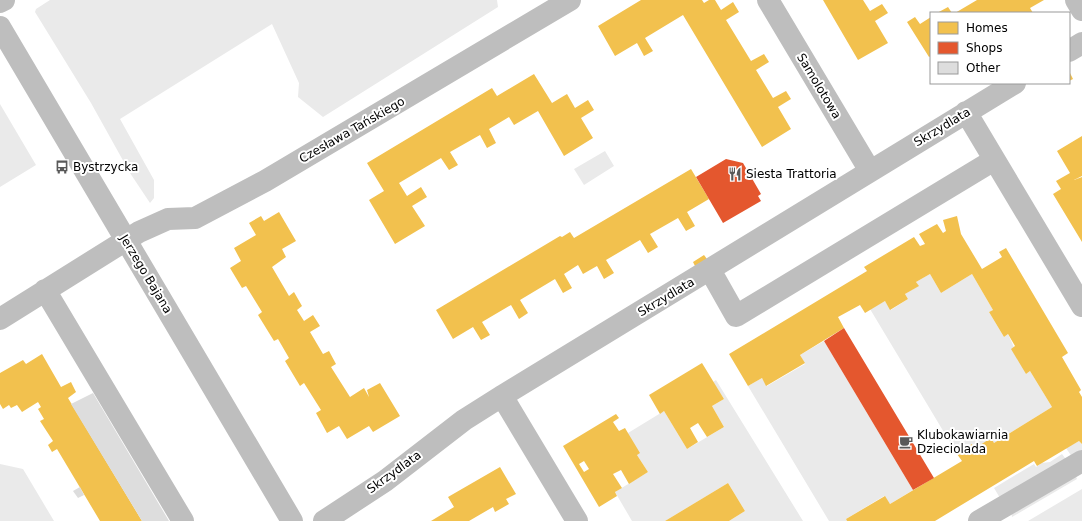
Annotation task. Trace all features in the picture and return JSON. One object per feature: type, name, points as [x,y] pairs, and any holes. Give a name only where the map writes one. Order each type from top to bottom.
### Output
[{"type":"street","points":[[0,2],[4,0]]},
{"type":"street","name":"Czesława Tańskiego","points":[[0,319],[126,240],[168,219],[195,218],[265,181],[570,0]]},
{"type":"street","name":"Samolotowa","points":[[768,0],[870,171]]},
{"type":"street","points":[[1076,0],[1082,10]]},
{"type":"street","name":"Jerzego Bajana","points":[[0,27],[292,521]]},
{"type":"street","points":[[1070,50],[1082,43]]},
{"type":"street","name":"Skrzydlata","points":[[324,521],[385,481],[464,420],[1013,84]]},
{"type":"street","points":[[966,112],[1082,306]]},
{"type":"street","points":[[710,270],[736,316],[994,160]]},
{"type":"street","points":[[46,290],[184,521]]},
{"type":"street","points":[[502,396],[577,521]]},
{"type":"street","points":[[979,521],[1082,462]]},
{"type":"shaded area","points":[[50,0],[497,0],[498,7],[323,117],[298,97],[299,83],[272,24],[120,119],[154,180],[154,198],[150,203],[130,173],[91,103],[35,12],[36,9]]},
{"type":"shaded area","points":[[0,104],[36,165],[0,187]]},
{"type":"shaded area","points":[[605,151],[614,166],[584,185],[574,169]]},
{"type":"shaded area","points":[[930,274],[941,293],[972,274],[993,310],[989,312],[1004,337],[1008,334],[1026,374],[1030,371],[1052,407],[994,443],[991,439],[974,449],[972,445],[957,454],[870,309],[885,301],[891,310],[908,299],[905,294],[918,286],[916,282]]},
{"type":"shaded area","points":[[824,341],[913,490],[890,504],[884,496],[846,519],[847,521],[829,521],[748,386],[762,378],[767,386],[805,364],[800,355]]},
{"type":"shaded area","points":[[716,380],[803,521],[729,521],[745,511],[728,483],[665,521],[632,521],[615,492],[648,472],[637,455],[628,433],[664,411],[687,449],[724,427],[712,406],[724,399],[713,382]]},
{"type":"shaded area","points":[[1079,441],[1082,444],[1082,455],[1074,460],[1066,448]]},
{"type":"shaded area","points":[[1062,454],[1068,462],[1003,503],[994,488],[1034,464],[1036,467],[1042,463],[1050,462]]},
{"type":"shaded area","points":[[0,464],[23,469],[54,521],[0,521]]},
{"type":"shaded area","points":[[1075,474],[1077,479],[1012,517],[1011,512]]},
{"type":"shaded area","points":[[1082,489],[1082,521],[1028,521]]},
{"type":"building: Homes","points":[[641,0],[702,0],[704,3],[709,0],[715,0],[721,10],[733,2],[739,12],[726,20],[751,61],[764,54],[769,62],[756,70],[773,98],[786,91],[791,99],[778,107],[791,129],[762,147],[683,15],[645,38],[653,51],[644,56],[637,43],[615,56],[598,26]]},
{"type":"building: Homes","points":[[823,0],[863,0],[870,11],[882,4],[888,13],[875,21],[888,43],[858,60]]},
{"type":"building: Homes","points":[[977,0],[1044,0],[1030,8],[1032,12],[957,12]]},
{"type":"building: Homes","points":[[948,7],[951,12],[939,12]]},
{"type":"building: Homes","points":[[915,17],[920,24],[930,18],[930,56],[929,57],[907,22]]},
{"type":"building: Homes","points":[[1070,73],[1073,79],[1070,80]]},
{"type":"building: Homes","points":[[534,74],[552,103],[567,94],[575,108],[588,100],[594,110],[581,118],[593,138],[564,156],[538,111],[514,125],[509,117],[489,129],[496,143],[487,148],[480,135],[450,152],[458,165],[449,170],[441,158],[399,183],[407,196],[421,187],[427,197],[412,206],[425,226],[395,244],[369,200],[384,191],[367,163],[492,88],[497,96]]},
{"type":"building: Homes","points":[[1082,136],[1082,176],[1074,180],[1082,177],[1082,242],[1053,194],[1061,189],[1056,181],[1070,173],[1057,151]]},
{"type":"building: Homes","points":[[691,169],[709,199],[687,212],[695,226],[686,231],[678,218],[650,234],[658,247],[648,253],[640,240],[606,260],[614,273],[604,279],[597,266],[583,274],[578,265],[564,274],[572,288],[563,293],[555,279],[520,300],[528,313],[519,319],[511,305],[482,322],[490,335],[481,340],[473,327],[453,339],[436,310],[560,236],[562,237],[570,232],[574,238]]},
{"type":"building: Homes","points":[[279,212],[296,241],[282,249],[286,257],[272,267],[289,296],[294,292],[302,306],[297,310],[304,321],[313,315],[320,326],[310,332],[323,354],[329,351],[336,364],[331,367],[350,397],[364,388],[369,397],[367,390],[380,383],[400,416],[373,432],[369,426],[347,439],[339,426],[327,433],[316,413],[321,410],[304,383],[300,386],[285,361],[289,358],[278,339],[274,341],[258,315],[262,312],[246,286],[242,288],[230,268],[241,261],[234,248],[256,235],[249,223],[261,216],[264,221]]},
{"type":"building: Homes","points":[[957,216],[961,234],[982,269],[1002,257],[999,252],[1006,248],[1068,353],[1062,357],[1081,390],[1079,392],[1082,397],[1082,444],[1079,441],[1037,466],[1034,461],[935,521],[847,521],[846,519],[885,496],[890,504],[962,461],[957,454],[972,444],[974,449],[991,438],[994,443],[1052,407],[1030,371],[1026,374],[1011,349],[1015,346],[1008,334],[1004,337],[989,312],[993,310],[972,274],[941,293],[930,274],[916,282],[919,286],[905,294],[908,299],[890,310],[885,301],[865,313],[860,305],[838,317],[844,328],[800,355],[805,363],[766,386],[762,378],[748,386],[729,354],[867,271],[864,267],[914,237],[920,246],[925,244],[919,234],[937,224],[943,233],[946,231],[943,220]]},
{"type":"building: Homes","points":[[704,255],[707,259],[695,266],[693,262]]},
{"type":"building: Homes","points":[[42,354],[61,387],[71,382],[76,392],[68,398],[142,521],[100,521],[57,449],[52,452],[48,445],[53,441],[40,421],[44,419],[38,409],[41,407],[38,402],[22,412],[17,405],[11,408],[9,405],[3,409],[0,404],[0,373],[23,360],[26,364]]},
{"type":"building: Homes","points":[[702,363],[724,399],[712,406],[724,427],[707,437],[698,423],[690,428],[698,442],[687,449],[664,411],[660,414],[649,395]]},
{"type":"building: Homes","points":[[616,414],[619,418],[613,422],[619,431],[625,428],[640,453],[637,455],[648,472],[629,484],[621,470],[613,474],[622,488],[615,492],[617,496],[599,507],[563,446]],"holes":[[[584,461],[589,469],[584,472],[579,464]]]},
{"type":"building: Homes","points":[[500,467],[516,494],[506,499],[509,504],[495,512],[493,507],[469,521],[431,521],[454,507],[448,497]]},
{"type":"building: Homes","points":[[728,483],[745,511],[729,521],[665,521]]},
{"type":"building: Shops","points":[[726,159],[743,163],[761,194],[758,196],[761,201],[723,223],[696,177]]},
{"type":"building: Shops","points":[[844,328],[934,478],[913,490],[824,341]]},
{"type":"building: Other","points":[[93,393],[169,521],[142,521],[71,404]]},
{"type":"building: Other","points":[[80,487],[84,495],[78,498],[73,491]]},
{"type":"place","name":"Bystrzycka","points":[[62,167]]},
{"type":"place","name":"Siesta Trattoria","points":[[735,174]]},
{"type":"place","name":"Klubokawiarnia Dzieciolada","points":[[906,442]]}]
